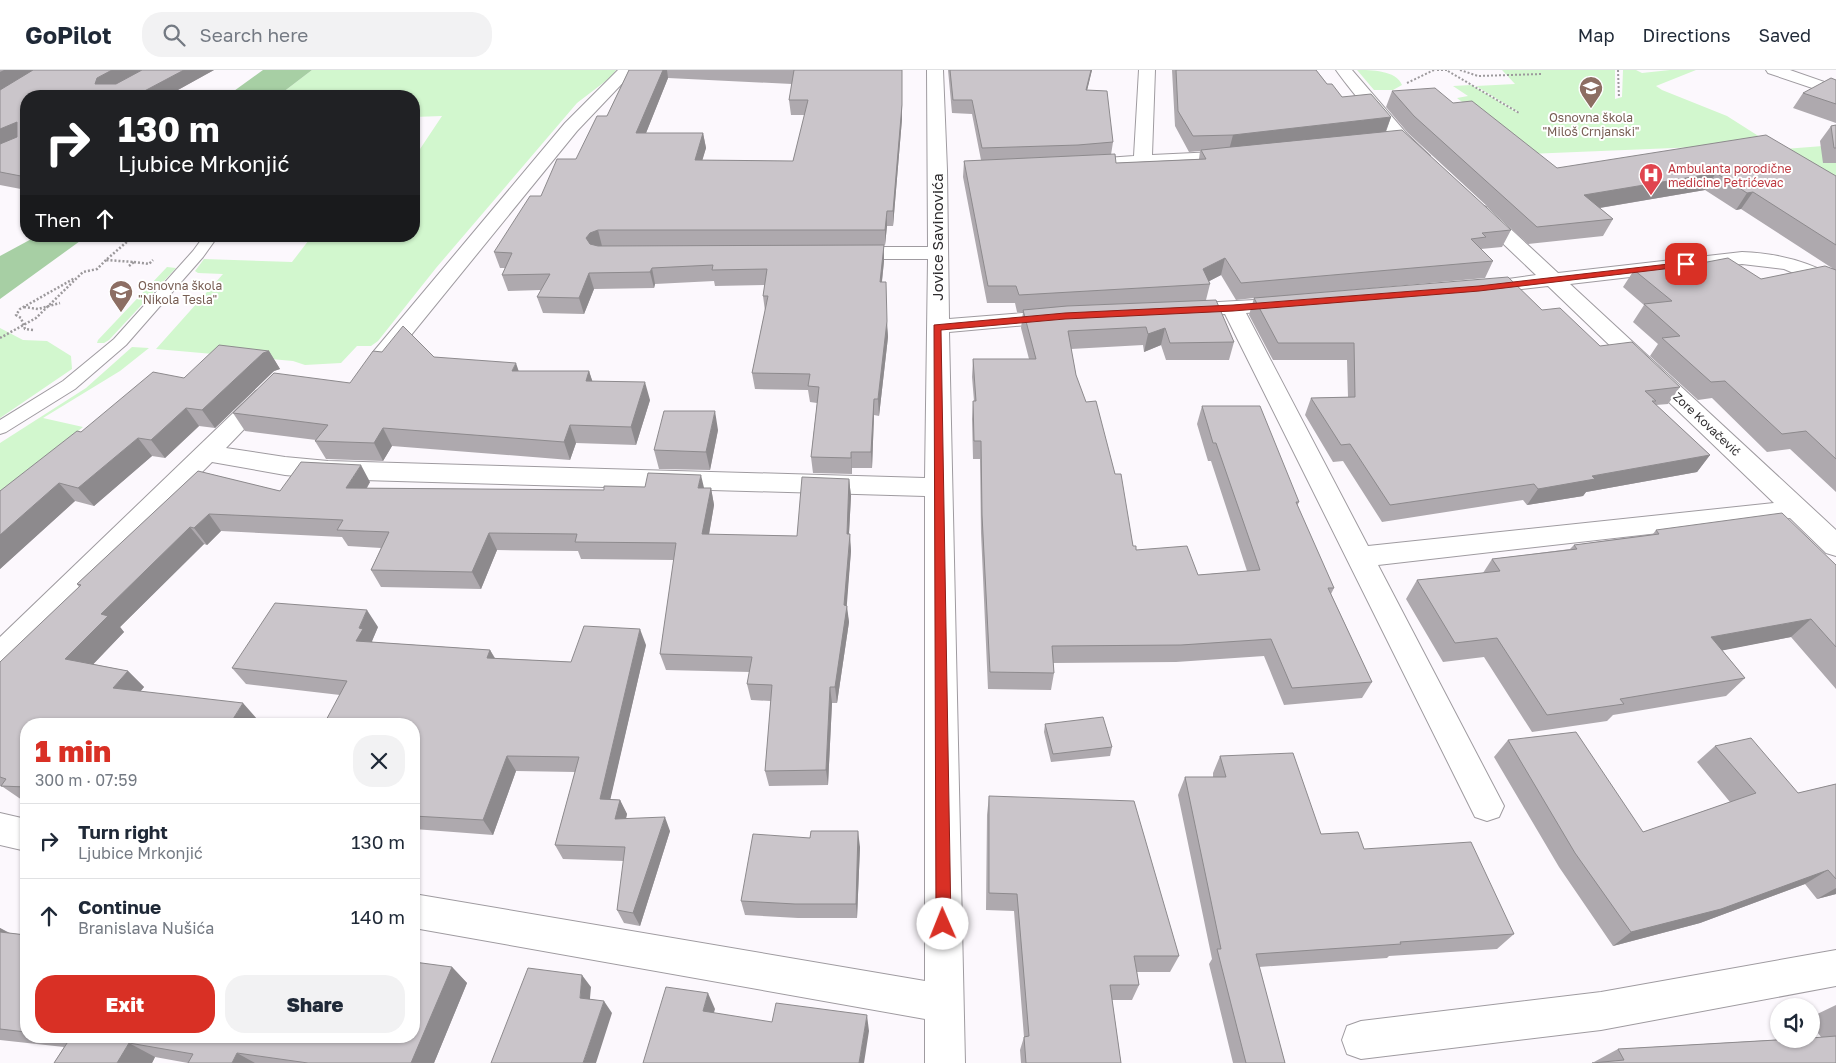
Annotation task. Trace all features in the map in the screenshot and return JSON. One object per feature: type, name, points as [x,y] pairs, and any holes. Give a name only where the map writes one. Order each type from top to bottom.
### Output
[{"type":"street","points":[[382,356],[571,127],[627,70]]},
{"type":"street","name":"Jovice Savinovića","points":[[934,70],[948,170],[938,253],[937,327],[945,1063]]},
{"type":"street","points":[[1143,161],[1147,70]]},
{"type":"street","points":[[1344,70],[1401,138],[1437,172]]},
{"type":"street","points":[[1774,70],[1836,92]]},
{"type":"street","points":[[1377,141],[1401,138]]},
{"type":"street","points":[[1057,166],[1254,154]]},
{"type":"street","name":"Zore Kovačević","points":[[1466,198],[1836,546]]},
{"type":"street","points":[[832,253],[938,253]]},
{"type":"street","points":[[1459,290],[1742,258],[1760,258],[1791,264],[1836,285]]},
{"type":"street","points":[[1164,311],[1312,302]]},
{"type":"street","points":[[1233,308],[1487,806]]},
{"type":"street","points":[[937,327],[1084,315]]},
{"type":"street","points":[[0,656],[283,377]]},
{"type":"street","points":[[207,452],[285,466],[328,470],[938,487]]},
{"type":"street","points":[[1360,557],[1795,508]]},
{"type":"street","points":[[0,830],[20,834]]},
{"type":"street","points":[[420,912],[944,1004]]},
{"type":"street","points":[[1361,1040],[1601,1011],[1836,968]]},
{"type":"lane","points":[[0,428],[69,385],[120,342],[206,242]]},
{"type":"path","points":[[1407,83],[1436,70],[1449,70],[1520,113]]},
{"type":"path","points":[[1460,70],[1478,76],[1543,74]]},
{"type":"path","points":[[1618,70],[1619,98]]},
{"type":"path","points":[[0,338],[36,318],[83,272],[97,269],[127,242]]},
{"type":"path","points":[[106,260],[149,264],[153,260]]},
{"type":"path","points":[[129,266],[134,262]]},
{"type":"path","points":[[32,330],[25,329],[21,318],[16,315],[24,307],[64,283],[77,278]]},
{"type":"path","points":[[24,307],[30,310],[60,303]]},
{"type":"green space","points":[[263,70],[312,70],[286,90],[235,90]]},
{"type":"green space","points":[[312,70],[616,70],[611,77],[577,103],[436,268],[378,341],[371,346],[357,346],[341,363],[305,365],[293,361],[156,349],[223,274],[198,273],[195,271],[204,259],[292,262],[307,242],[420,242],[420,149],[442,116],[420,117],[420,90],[286,90]]},
{"type":"green space","points":[[1357,70],[1389,74],[1399,80],[1402,85],[1393,90],[1374,90]]},
{"type":"green space","name":"Osnovna škola \"Miloš Crnjanski\"","points":[[1502,70],[1615,70],[1615,99],[1622,97],[1623,70],[1636,70],[1642,73],[1696,70],[1656,86],[1727,116],[1771,144],[1528,154],[1457,98],[1468,96],[1453,86],[1471,85],[1520,113],[1476,86],[1515,84]]},
{"type":"green space","points":[[1836,145],[1836,194],[1771,150]]},
{"type":"green space","points":[[26,242],[79,242],[0,299],[0,256]]},
{"type":"green space","points":[[167,267],[176,268],[109,340],[104,343],[97,343],[98,340]]},
{"type":"green space","points":[[0,328],[23,340],[47,341],[71,356],[72,369],[0,418]]},
{"type":"green space","points":[[132,347],[149,348],[120,371],[43,418],[83,427],[0,494],[0,443],[86,388]]},
{"type":"building","points":[[33,70],[112,70],[97,78],[95,84],[116,84],[142,70],[184,70],[146,90],[20,90],[20,176],[0,172],[0,144],[17,137],[17,122],[0,129],[0,90]]},
{"type":"building","points":[[629,70],[663,70],[636,133],[703,133],[695,160],[793,161],[808,100],[789,100],[794,70],[902,70],[902,105],[893,211],[887,211],[885,230],[598,230],[590,233],[586,238],[590,244],[598,246],[884,245],[880,282],[886,282],[887,321],[878,399],[874,399],[871,452],[851,452],[851,458],[811,457],[819,387],[808,386],[810,374],[752,373],[768,296],[763,296],[767,269],[712,270],[713,265],[652,268],[650,272],[589,273],[579,298],[537,297],[550,274],[502,275],[512,253],[494,252],[530,196],[541,196],[557,159],[576,159],[597,116],[607,116]]},
{"type":"building","points":[[950,70],[1091,70],[1086,90],[1107,91],[1113,142],[982,148],[972,100],[953,100]]},
{"type":"building","points":[[1176,70],[1316,70],[1327,84],[1332,84],[1342,97],[1371,94],[1391,117],[1233,135],[1193,136],[1178,111]]},
{"type":"building","points":[[1831,78],[1836,80],[1836,104],[1803,93]]},
{"type":"building","points":[[1435,88],[1453,103],[1472,101],[1557,168],[1766,135],[1836,176],[1836,245],[1753,192],[1747,193],[1716,173],[1584,195],[1613,219],[1537,227],[1414,116],[1392,91]]},
{"type":"building","points":[[1836,125],[1836,148],[1834,148],[1831,126]]},
{"type":"building","points":[[1402,130],[1511,230],[1482,233],[1486,237],[1471,239],[1493,261],[1241,283],[1225,258],[1203,269],[1210,284],[1019,295],[1016,286],[988,286],[964,161],[1115,154],[1116,163],[1206,159],[1201,150]]},
{"type":"building","points":[[1728,258],[1761,279],[1825,266],[1836,270],[1836,459],[1806,431],[1782,434],[1725,381],[1711,382],[1662,338],[1680,336],[1644,304],[1672,301],[1634,270],[1679,265],[1681,267]]},
{"type":"building","points":[[1508,277],[1542,310],[1560,308],[1600,346],[1632,342],[1680,387],[1645,391],[1656,401],[1652,401],[1710,455],[1592,476],[1595,479],[1538,489],[1534,484],[1390,505],[1350,444],[1341,445],[1311,398],[1355,397],[1354,343],[1278,343],[1254,298]]},
{"type":"building","points":[[1216,300],[1234,342],[1170,343],[1165,328],[1148,334],[1146,327],[1068,331],[1076,375],[1086,402],[1096,401],[1115,474],[1121,474],[1133,546],[1136,546],[1136,550],[1187,546],[1198,575],[1260,570],[1216,443],[1213,443],[1202,406],[1260,406],[1299,502],[1296,502],[1334,588],[1328,588],[1372,682],[1292,688],[1271,639],[1181,645],[1052,646],[1054,673],[990,672],[982,515],[981,441],[974,441],[973,401],[976,401],[973,359],[1036,359],[1023,310],[1067,306]]},
{"type":"building","points":[[403,326],[434,357],[516,363],[512,371],[589,371],[586,381],[645,382],[631,427],[570,425],[564,442],[383,428],[374,443],[315,441],[328,425],[233,413],[274,373],[350,383],[373,351],[382,352]]},
{"type":"building","points":[[219,345],[269,351],[263,353],[202,410],[186,408],[151,440],[138,438],[78,488],[59,483],[0,535],[0,491],[77,431],[81,432],[153,372],[184,378]]},
{"type":"building","points":[[664,411],[715,411],[706,452],[654,450]]},
{"type":"building","points":[[301,462],[361,465],[346,488],[604,490],[604,486],[645,487],[648,473],[701,475],[698,488],[711,488],[702,534],[797,536],[802,477],[849,479],[847,534],[850,534],[844,605],[847,606],[835,687],[830,687],[826,770],[765,771],[772,685],[747,684],[752,657],[660,654],[676,543],[575,542],[577,534],[489,533],[472,572],[371,570],[389,532],[337,530],[343,520],[209,514],[194,528],[190,527],[101,614],[108,616],[65,659],[128,671],[113,688],[243,703],[234,718],[20,718],[20,787],[1,786],[6,779],[0,777],[0,662],[81,585],[77,584],[198,471],[280,491]]},
{"type":"building","points":[[1782,513],[1836,565],[1836,647],[1811,619],[1711,637],[1745,678],[1620,699],[1624,704],[1547,715],[1497,638],[1455,643],[1417,580],[1500,571],[1492,559],[1577,549],[1574,545],[1659,534],[1656,530]]},
{"type":"building","points":[[275,603],[367,610],[359,628],[363,629],[356,641],[490,650],[487,658],[571,662],[584,626],[640,629],[600,799],[620,800],[615,819],[665,817],[633,913],[617,910],[625,847],[555,845],[579,757],[507,756],[483,820],[420,816],[420,718],[327,718],[347,681],[232,668]]},
{"type":"building","points":[[1103,717],[1112,747],[1053,754],[1045,724]]},
{"type":"building","points":[[1576,732],[1643,832],[1756,793],[1715,746],[1751,738],[1798,793],[1836,784],[1836,879],[1828,870],[1721,909],[1631,932],[1575,853],[1508,740]]},
{"type":"building","points":[[1293,753],[1321,834],[1358,832],[1364,849],[1471,842],[1514,934],[1256,954],[1285,1063],[1246,1063],[1217,949],[1221,949],[1185,777],[1226,777],[1220,756]]},
{"type":"building","points":[[989,796],[1134,801],[1179,956],[1134,956],[1139,985],[1110,985],[1121,1063],[1026,1063],[1024,1037],[1029,1036],[1017,894],[989,893]]},
{"type":"building","points":[[811,831],[858,831],[856,904],[795,904],[741,901],[753,834],[810,838]]},
{"type":"building","points":[[0,932],[20,934],[20,1031],[0,1029]]},
{"type":"building","points":[[420,963],[452,967],[420,1042]]},
{"type":"building","points":[[528,968],[582,975],[580,998],[604,1001],[583,1063],[491,1063]]},
{"type":"building","points":[[666,987],[708,993],[703,1011],[772,1022],[776,1003],[867,1015],[859,1063],[643,1063]]},
{"type":"building","points":[[1836,1036],[1836,1063],[1592,1063],[1624,1060],[1618,1049],[1770,1040],[1770,1048],[1820,1048],[1820,1037]]},
{"type":"building","points":[[67,1043],[129,1043],[117,1063],[54,1063]]},
{"type":"building","points":[[129,1043],[420,1043],[411,1063],[308,1063],[237,1053],[232,1063],[188,1063],[193,1054]]},
{"type":"place","name":"Osnovna škola \"Miloš Crnjanski\"","points":[[1591,109]]},
{"type":"place","name":"Ambulanta porodične medicine Petrićevac","points":[[1651,196]]},
{"type":"place","name":"Osnovna škola \"Nikola Tesla\"","points":[[121,313]]},
{"type":"route","points":[[943,924],[937,327],[1065,316],[1233,308],[1479,288],[1686,264]]}]
